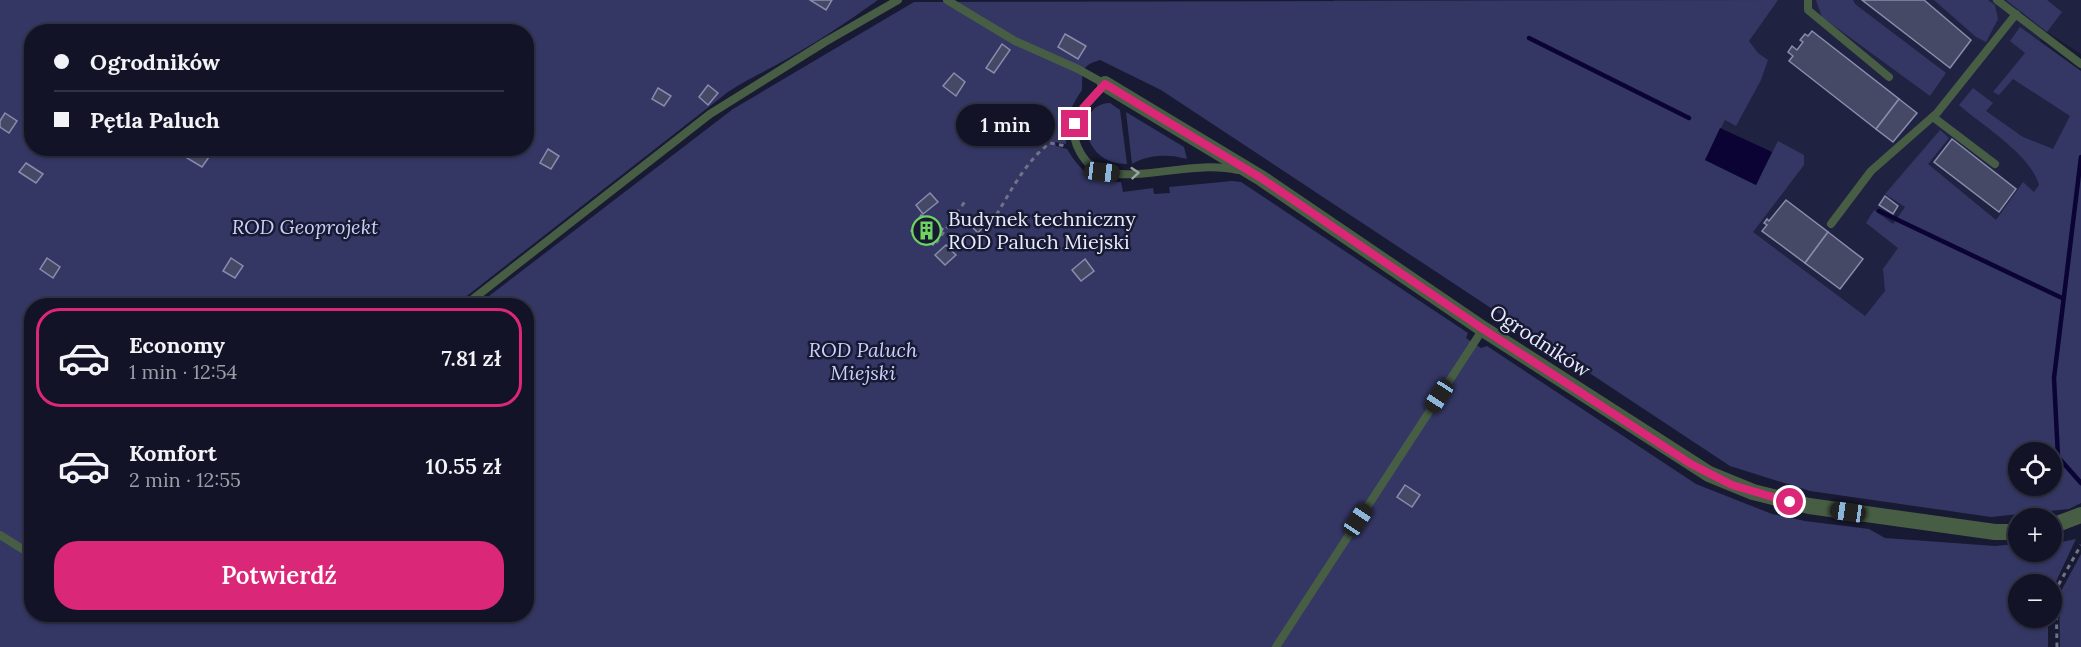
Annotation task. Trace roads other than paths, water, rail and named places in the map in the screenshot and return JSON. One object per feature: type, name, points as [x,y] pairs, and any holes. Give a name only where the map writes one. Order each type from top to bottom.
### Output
[{"type":"street","name":"Ogrodników","points":[[1105,84],[1261,178],[1479,336],[1691,464],[1732,485],[1809,506],[1984,531],[2008,532]]},
{"type":"street","points":[[2062,522],[2081,515]]},
{"type":"lane","points":[[474,298],[710,114],[898,0]]},
{"type":"lane","name":"Ogrodników","points":[[947,0],[1015,40],[1105,84]]},
{"type":"lane","points":[[1808,0],[1808,10],[1889,77]]},
{"type":"lane","points":[[1997,0],[2081,64]]},
{"type":"lane","points":[[1831,224],[1871,171],[1933,117],[2016,14]]},
{"type":"lane","points":[[1105,84],[1083,108],[1075,124],[1077,146],[1087,163],[1102,172],[1121,174],[1216,166],[1237,169],[1261,178]]},
{"type":"lane","points":[[1933,117],[1995,164]]},
{"type":"lane","points":[[1276,647],[1479,336]]},
{"type":"lane","points":[[0,535],[24,550]]},
{"type":"waterway","points":[[1529,38],[1689,118]]},
{"type":"waterway","points":[[2081,157],[2054,378],[2058,457],[2081,483]]},
{"type":"waterway","points":[[1879,211],[2062,298]]},
{"type":"place","name":"Budynek techniczny ROD Paluch Miejski","points":[[927,230]]},
{"type":"park label","name":"ROD Geoprojekt","points":[[305,227]]},
{"type":"park label","name":"ROD Paluch Miejski","points":[[863,362]]}]
